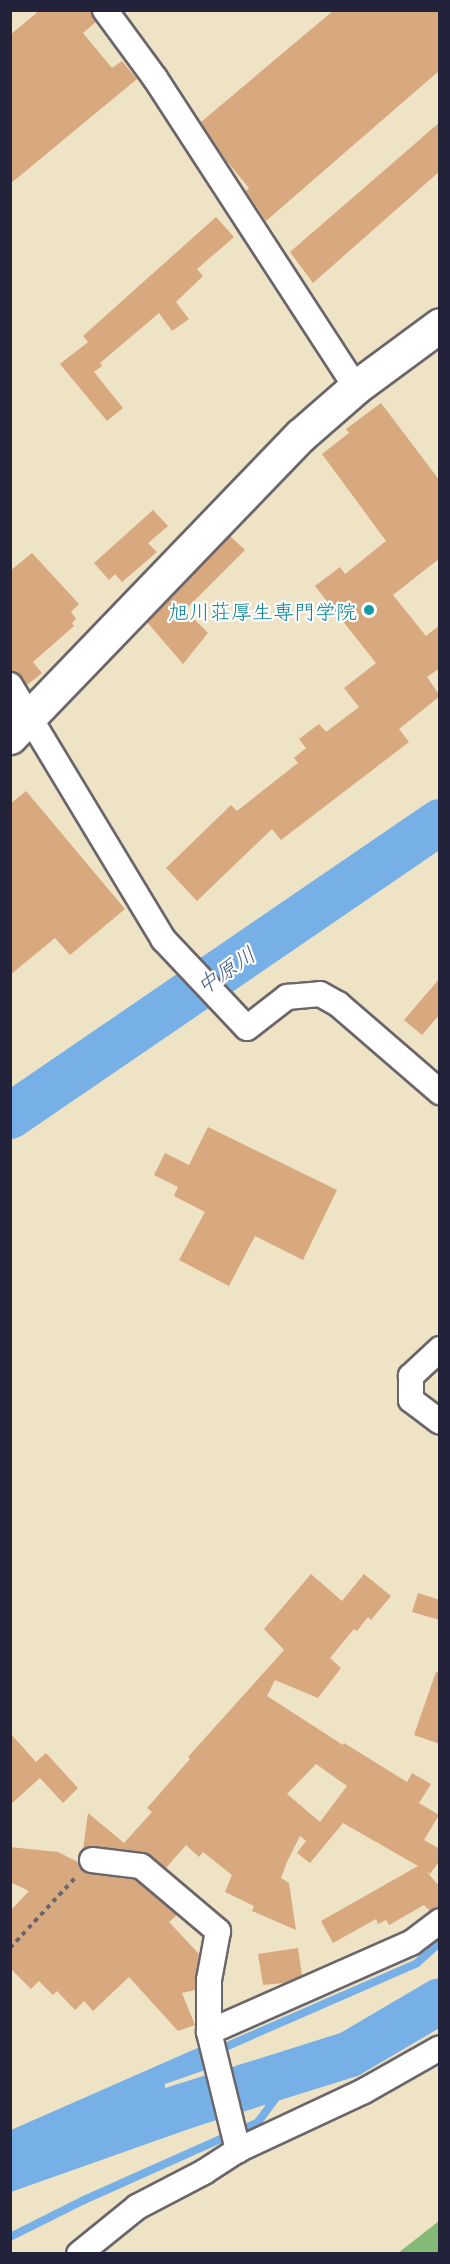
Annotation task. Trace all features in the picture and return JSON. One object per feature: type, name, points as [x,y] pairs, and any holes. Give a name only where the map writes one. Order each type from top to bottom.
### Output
[{"type":"street","points":[[105,10],[167,97],[356,387]]},
{"type":"street","points":[[21,727],[301,435],[356,387],[440,325]]},
{"type":"street","points":[[10,685],[21,727],[163,939],[247,1028],[287,997],[320,994],[338,1004],[440,1092]]},
{"type":"street","points":[[440,1349],[411,1376],[411,1400],[440,1422]]},
{"type":"street","points":[[92,1860],[141,1866],[218,1931],[209,1980],[211,2039],[236,2143]]},
{"type":"street","points":[[211,2039],[411,1943],[440,1921]]},
{"type":"street","points":[[80,2253],[137,2207],[204,2172],[236,2143],[364,2091],[440,2048]]},
{"type":"path","points":[[10,1948],[92,1860]]},
{"type":"green space","points":[[439,2221],[439,2253],[398,2253]]},
{"type":"water","points":[[202,2046],[208,2069],[165,2084],[165,2094],[177,2097],[213,2083],[220,2118],[11,2192],[11,2130]]},
{"type":"building","points":[[40,10],[91,10],[96,22],[83,33],[112,68],[122,61],[137,79],[10,184],[10,35]]},
{"type":"building","points":[[334,10],[440,10],[440,70],[266,221],[246,191],[249,188],[225,159],[201,122]]},
{"type":"building","points":[[440,122],[440,171],[313,283],[290,252]]},
{"type":"building","points":[[216,217],[234,237],[197,269],[203,276],[176,302],[189,319],[172,331],[159,313],[100,363],[102,366],[94,372],[123,408],[107,421],[60,364],[88,342],[83,336]]},
{"type":"building","points":[[381,403],[440,481],[440,558],[393,595],[426,636],[440,625],[440,668],[427,677],[440,696],[399,729],[409,742],[281,840],[272,829],[197,901],[166,868],[231,805],[237,811],[298,763],[294,758],[306,748],[299,739],[319,724],[326,732],[359,707],[344,688],[376,663],[315,586],[340,567],[345,574],[386,541],[322,454],[349,433],[346,429]]},
{"type":"building","points":[[153,510],[168,526],[148,543],[157,552],[122,582],[115,574],[109,580],[94,563]]},
{"type":"building","points":[[230,536],[245,550],[185,610],[208,633],[183,664],[147,622]]},
{"type":"building","points":[[32,553],[79,604],[71,612],[76,619],[72,623],[74,626],[33,662],[42,673],[27,685],[17,673],[10,671],[10,571]]},
{"type":"building","points":[[26,791],[125,909],[70,955],[55,938],[10,975],[10,804]]},
{"type":"building","points":[[440,978],[440,1014],[422,1035],[404,1020]]},
{"type":"building","points":[[208,1127],[337,1190],[303,1260],[255,1236],[229,1286],[179,1260],[205,1212],[174,1196],[178,1187],[154,1175],[165,1153],[189,1165]]},
{"type":"building","points":[[311,1574],[342,1601],[364,1574],[391,1596],[371,1620],[368,1617],[357,1631],[354,1629],[330,1658],[341,1668],[318,1698],[275,1680],[267,1696],[343,1745],[344,1743],[407,1782],[412,1773],[431,1784],[419,1803],[439,1815],[424,1840],[440,1849],[440,1860],[430,1874],[426,1871],[440,1887],[440,1907],[430,1911],[424,1905],[389,1925],[386,1920],[378,1924],[376,1919],[333,1943],[321,1921],[418,1866],[343,1823],[310,1863],[297,1853],[306,1841],[300,1836],[287,1862],[281,1878],[289,1883],[296,1930],[252,1911],[254,1906],[225,1892],[232,1875],[203,1852],[199,1857],[186,1845],[166,1868],[143,1852],[94,1846],[83,1850],[88,1813],[124,1843],[152,1812],[147,1808],[190,1759],[188,1757],[284,1650],[264,1629]],"holes":[[[316,1764],[347,1786],[320,1822],[287,1794]]]},
{"type":"building","points":[[418,1593],[440,1600],[440,1620],[412,1612]]},
{"type":"building","points":[[436,1672],[440,1673],[440,1744],[414,1735]]},
{"type":"building","points":[[10,1733],[36,1762],[46,1753],[78,1788],[63,1803],[40,1778],[10,1805]]},
{"type":"building","points":[[10,1847],[58,1852],[78,1862],[83,1871],[90,1874],[135,1880],[177,1915],[169,1922],[199,1954],[195,1990],[182,1993],[195,2025],[178,2031],[129,1977],[93,2011],[84,2001],[75,2010],[57,1991],[53,1995],[39,1981],[31,1989],[10,1968],[10,1911],[29,1891],[10,1882]]},
{"type":"building","points":[[298,1948],[302,1976],[284,1983],[263,1985],[258,1954]]},
{"type":"waterway","name":"中原川","points":[[10,1116],[440,822]]},
{"type":"waterway","points":[[216,2051],[417,1963],[440,1942]]},
{"type":"waterway","points":[[175,2109],[350,2054],[440,2001]]},
{"type":"waterway","points":[[10,2237],[84,2200],[258,2122],[296,2071]]},
{"type":"place","name":"旭川荘厚生専門学院","points":[[369,610]]}]
